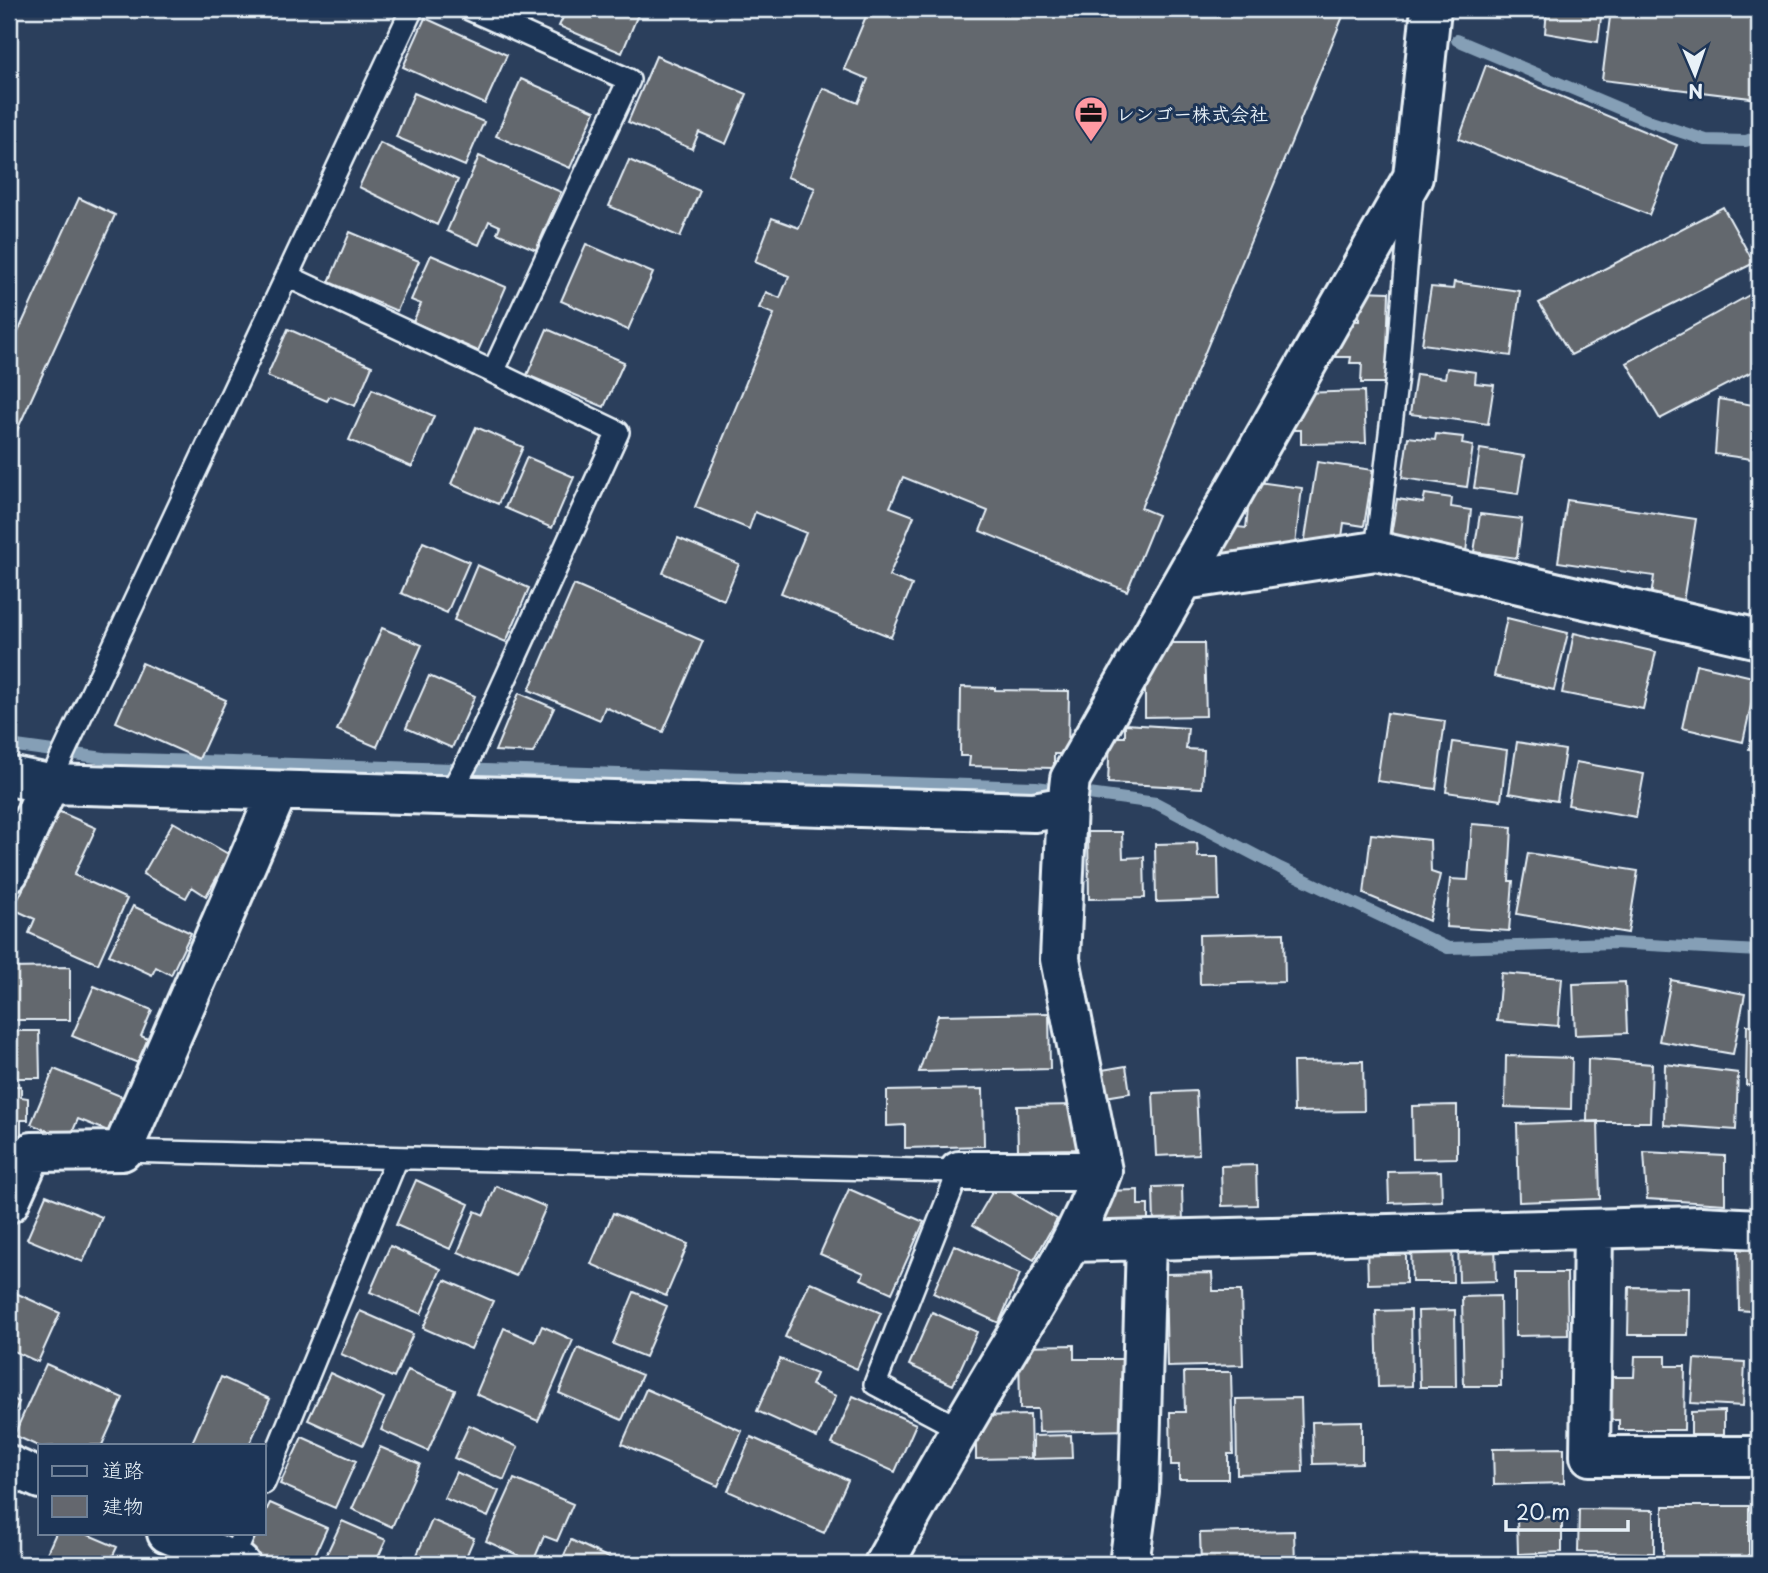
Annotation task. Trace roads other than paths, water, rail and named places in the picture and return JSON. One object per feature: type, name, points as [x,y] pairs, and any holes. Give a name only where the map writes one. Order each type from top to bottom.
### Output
[{"type":"street","points":[[884,1564],[1071,1241],[1092,1199],[1102,1171],[1060,959],[1069,793],[1184,580],[1413,177],[1431,9]]},
{"type":"street","points":[[1184,580],[1376,551],[1759,639]]},
{"type":"street","points":[[9,776],[53,776],[278,791],[452,789],[1034,812],[1069,793]]},
{"type":"street","points":[[9,872],[53,776]]},
{"type":"street","points":[[9,1203],[20,1152],[122,1151],[278,791]]},
{"type":"street","points":[[960,1171],[1102,1171]]},
{"type":"street","points":[[1071,1241],[1701,1226],[1759,1229]]},
{"type":"street","points":[[1592,1229],[1590,1456],[1759,1456]]},
{"type":"street","points":[[1129,1564],[1139,1491],[1146,1241]]},
{"type":"street","points":[[9,1465],[38,1478]]},
{"type":"street","points":[[171,1534],[239,1553]]},
{"type":"lane","points":[[53,776],[412,9]]},
{"type":"lane","points":[[469,9],[629,80],[493,372]]},
{"type":"lane","points":[[1376,551],[1397,375],[1413,177]]},
{"type":"lane","points":[[287,276],[618,432],[468,761],[452,789]]},
{"type":"lane","points":[[122,1151],[960,1171],[875,1384],[960,1429]]},
{"type":"lane","points":[[266,1478],[397,1158]]},
{"type":"waterway","points":[[1457,40],[1651,122],[1706,140],[1746,141],[1759,136]]},
{"type":"waterway","points":[[9,745],[104,758],[1036,787],[1156,803],[1280,868],[1448,948],[1614,943],[1759,951]]},
{"type":"place","name":"レンゴー株式会社","points":[[1091,143]]}]
